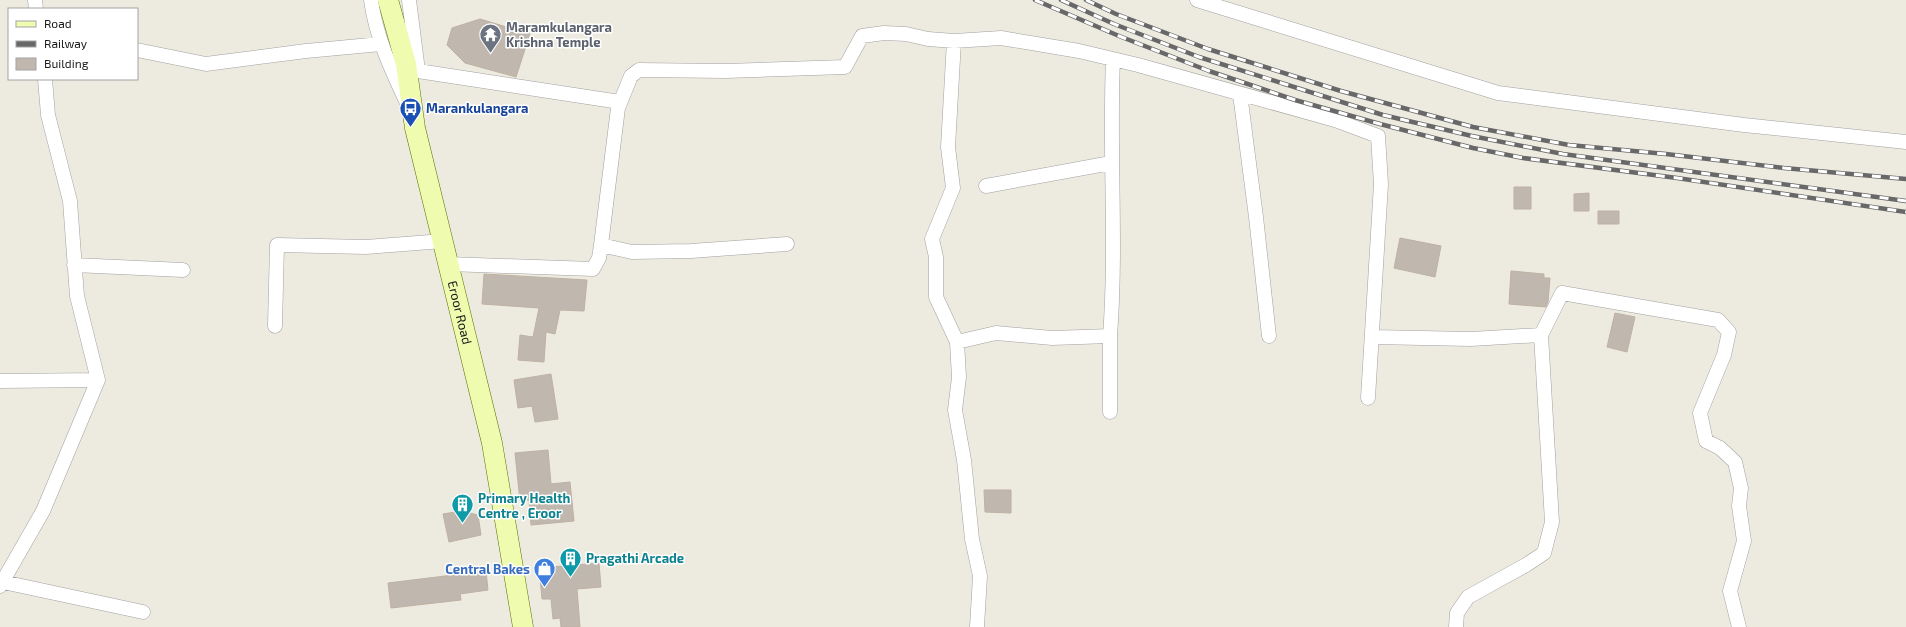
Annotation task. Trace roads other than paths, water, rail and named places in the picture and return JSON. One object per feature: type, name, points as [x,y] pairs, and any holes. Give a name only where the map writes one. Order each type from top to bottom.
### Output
[{"type":"main road","name":"Eroor Road","points":[[388,0],[406,64],[413,116],[492,442],[523,627]]},
{"type":"street","points":[[371,0],[374,20],[381,44],[413,116]]},
{"type":"street","points":[[409,0],[418,71],[620,102]]},
{"type":"street","points":[[1197,0],[1498,93],[1744,125],[1906,142]]},
{"type":"street","points":[[448,264],[593,269],[599,258],[620,102],[631,76],[639,70],[725,71],[845,67],[862,36],[884,33],[906,34],[928,39],[954,41],[1001,38],[1079,51],[1113,59],[1335,120],[1378,136],[1381,184],[1368,398]]},
{"type":"street","points":[[954,41],[948,147],[953,188],[932,239],[936,256],[936,296],[957,342],[959,377],[955,410],[964,460],[972,539],[980,576],[977,627]]},
{"type":"street","points":[[138,50],[206,64],[306,51],[381,44]]},
{"type":"street","points":[[1110,412],[1110,336],[1112,307],[1111,110],[1113,59]]},
{"type":"street","points":[[45,80],[48,114],[70,201],[77,296],[98,380],[43,511],[1,584],[143,612]]},
{"type":"street","points":[[1240,94],[1256,217],[1269,336]]},
{"type":"street","points":[[986,186],[1112,163]]},
{"type":"street","points":[[275,326],[277,245],[366,247],[443,241]]},
{"type":"street","points":[[601,245],[632,252],[691,251],[787,244]]},
{"type":"street","points":[[74,264],[183,270]]},
{"type":"street","points":[[1456,627],[1457,613],[1468,597],[1526,565],[1544,553],[1552,522],[1541,335],[1562,293],[1718,320],[1729,332],[1724,355],[1700,414],[1706,441],[1720,448],[1735,462],[1741,488],[1739,506],[1744,541],[1730,591],[1739,627]]},
{"type":"street","points":[[957,342],[996,333],[1052,338],[1110,336]]},
{"type":"street","points":[[1372,338],[1470,339],[1541,335]]},
{"type":"street","points":[[0,381],[98,380]]},
{"type":"railway","points":[[1035,0],[1119,36],[1209,71],[1295,100],[1473,148],[1523,158],[1677,178],[1906,212]]},
{"type":"railway","points":[[1061,0],[1114,24],[1199,57],[1383,115],[1472,136],[1563,154],[1906,201]]},
{"type":"railway","points":[[1086,0],[1116,14],[1208,49],[1341,91],[1473,127],[1569,145],[1666,154],[1784,168],[1906,179]]},
{"type":"place","name":"Maramkulangara Krishna Temple","points":[[490,54]]},
{"type":"place","name":"Marankulangara","points":[[411,128]]},
{"type":"place","name":"Primary Health Centre , Eroor","points":[[462,524]]},
{"type":"place","name":"Pragathi Arcade","points":[[570,578]]},
{"type":"place","name":"Central Bakes","points":[[545,588]]}]
